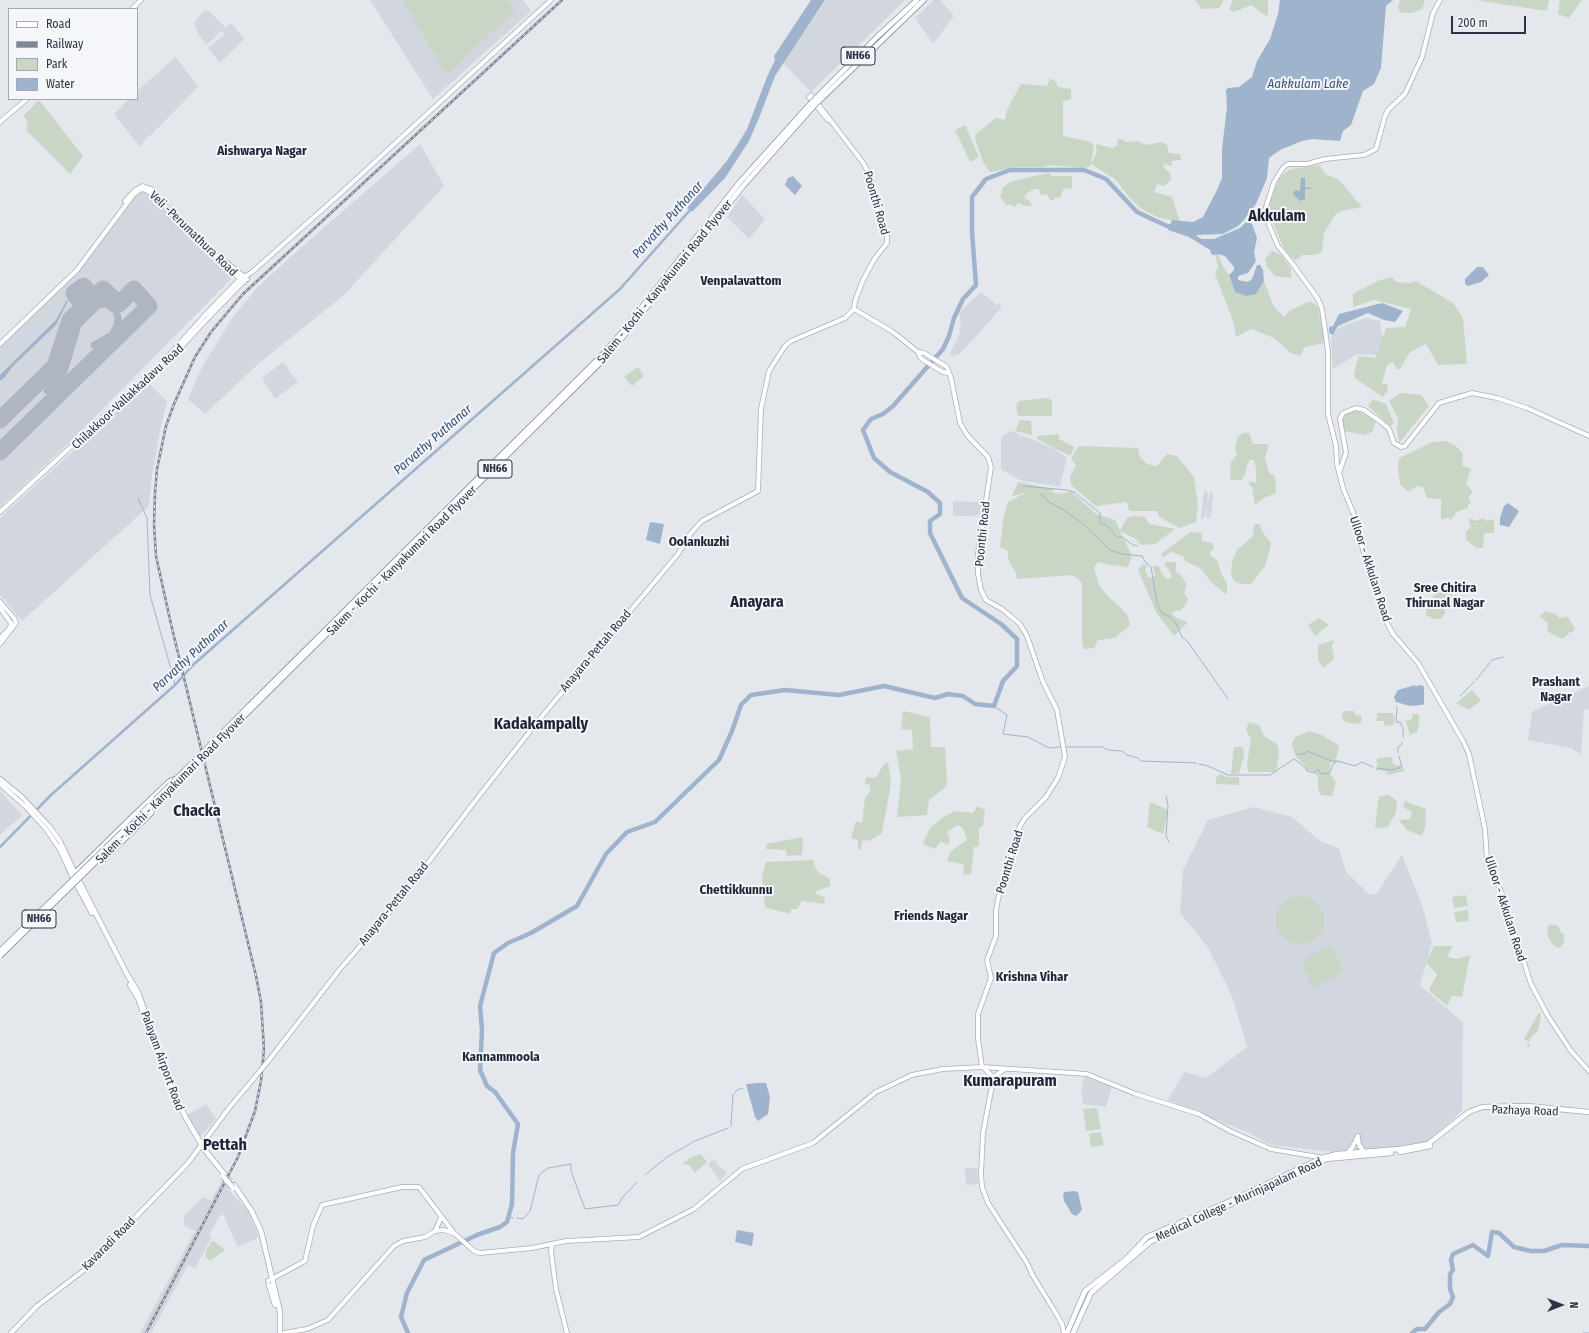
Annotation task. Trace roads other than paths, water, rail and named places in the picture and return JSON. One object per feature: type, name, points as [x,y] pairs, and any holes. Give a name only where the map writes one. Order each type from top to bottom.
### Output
[{"type":"main road","points":[[133,8],[141,0]]},
{"type":"main road","name":"Chilakkoor-Vallakkadavu Road","points":[[0,516],[167,363],[236,286],[551,0]]},
{"type":"main road","name":"Salem - Kochi - Kanyakumari Road Flyover","points":[[75,877],[155,804],[249,709],[610,353],[743,186],[812,105],[814,98],[872,41],[917,0]]},
{"type":"main road","name":"Salem - Kochi - Kanyakumari Road Flyover","points":[[814,98],[856,63],[924,0]]},
{"type":"main road","name":"Ulloor - Akkulam Road","points":[[1440,0],[1433,12],[1422,57],[1405,94],[1388,110],[1376,149],[1364,155],[1325,159],[1307,164],[1288,164],[1283,168],[1274,182],[1265,210],[1266,219],[1278,246],[1318,299],[1322,309],[1328,351],[1328,414],[1336,446],[1339,473],[1388,624],[1393,634],[1418,663],[1463,741],[1468,754],[1485,829],[1487,860],[1503,896],[1532,986],[1548,1016],[1571,1051],[1589,1071]]},
{"type":"main road","name":"Poonthi Road","points":[[814,98],[864,164],[871,178],[877,208],[887,236],[887,243],[872,263],[863,280],[855,301],[854,309],[893,332],[918,352],[928,355],[947,367],[953,386],[957,414],[960,423],[967,435],[988,457],[991,467],[978,554],[981,590],[986,600],[1002,609],[1020,624],[1027,636],[1043,682],[1057,710],[1065,754],[1058,778],[1052,789],[1046,797],[1024,818],[1020,826],[998,899],[996,911],[996,936],[987,960],[991,978],[978,1014],[978,1039],[982,1067]]},
{"type":"main road","points":[[0,122],[27,100]]},
{"type":"main road","points":[[0,340],[74,270],[129,196],[139,187],[143,186],[151,189],[215,253],[244,279]]},
{"type":"main road","name":"Veli -Perumathura Road","points":[[0,344],[77,270],[134,194],[141,189],[146,190],[155,196],[244,279]]},
{"type":"main road","name":"Veli -Perumathura Road","points":[[0,512],[162,363],[236,286]]},
{"type":"main road","name":"Anayara-Pettah Road","points":[[307,1010],[340,969],[396,905],[472,805],[561,693],[678,554],[692,532],[702,521],[758,491],[762,435],[761,409],[769,371],[785,346],[791,341],[846,318],[854,309]]},
{"type":"main road","points":[[918,352],[920,358],[940,371],[948,373]]},
{"type":"main road","points":[[1339,473],[1346,453],[1340,419],[1343,413],[1356,408],[1364,410],[1381,422],[1389,429],[1394,443],[1401,447],[1405,446],[1439,403],[1472,393],[1497,398],[1527,408],[1589,436]]},
{"type":"main road","points":[[0,602],[14,618],[16,623],[14,628],[0,644]]},
{"type":"main road","points":[[0,608],[11,625],[0,638]]},
{"type":"main road","name":"Salem - Kochi - Kanyakumari Road Flyover","points":[[75,877],[249,709]]},
{"type":"main road","points":[[0,779],[9,789],[40,816],[55,839],[75,877],[92,856],[134,815],[170,781],[175,780]]},
{"type":"main road","points":[[0,784],[9,789]]},
{"type":"main road","points":[[103,860],[151,813],[155,804]]},
{"type":"main road","name":"NH66","points":[[0,951],[75,877]]},
{"type":"main road","name":"NH66","points":[[0,956],[75,877]]},
{"type":"main road","name":"Palayam Airport Road","points":[[75,877],[138,992],[172,1088],[201,1146],[224,1175]]},
{"type":"main road","name":"Kavaradi Road","points":[[11,1333],[37,1306],[92,1264],[180,1172],[307,1010]]},
{"type":"main road","points":[[982,1067],[990,1072],[992,1078],[992,1086],[983,1133],[980,1174],[982,1187],[988,1203],[1027,1263],[1033,1276],[1062,1324],[1070,1332]]},
{"type":"main road","points":[[270,1280],[284,1271],[305,1261],[317,1215],[320,1208],[324,1204],[379,1191],[416,1186],[455,1234],[470,1247],[480,1253],[485,1254],[566,1241],[639,1237],[694,1209],[742,1169],[813,1143],[876,1092],[896,1081],[912,1075],[932,1071],[982,1067],[1087,1074],[1136,1094],[1199,1114],[1230,1131],[1271,1149],[1324,1158]]},
{"type":"main road","points":[[992,1078],[1006,1069]]},
{"type":"main road","points":[[1070,1332],[1071,1323],[1085,1291],[1126,1259],[1147,1237],[1324,1158],[1346,1153],[1400,1149],[1428,1144],[1469,1112],[1482,1107],[1527,1106],[1589,1113]]},
{"type":"main road","name":"Pazhaya Road","points":[[1354,1156],[1424,1148],[1440,1139],[1467,1116],[1483,1110],[1519,1108],[1589,1113]]},
{"type":"main road","points":[[1346,1153],[1352,1148],[1358,1136],[1359,1146],[1364,1152]]},
{"type":"main road","name":"Palayam Airport Road","points":[[201,1146],[209,1154],[224,1175]]},
{"type":"main road","name":"Medical College - Murinjapalam Road","points":[[1070,1332],[1090,1293],[1150,1242],[1324,1158],[1354,1156]]},
{"type":"main road","points":[[224,1175],[251,1210],[261,1231],[270,1280],[280,1312],[278,1333]]},
{"type":"main road","points":[[435,1231],[441,1218]]},
{"type":"main road","points":[[284,1333],[307,1329],[328,1320],[394,1246],[403,1241],[425,1237],[435,1231],[444,1230],[455,1234]]},
{"type":"main road","points":[[553,1244],[551,1252],[557,1291],[568,1333]]},
{"type":"main road","points":[[542,1246],[551,1252]]},
{"type":"main road","points":[[1062,1324],[1067,1325],[1071,1323]]},
{"type":"main road","points":[[1062,1324],[1064,1333]]},
{"type":"water","points":[[811,0],[825,0],[775,76],[749,141],[725,178],[692,212],[687,208],[726,162],[747,129],[775,60],[774,56]]},
{"type":"water","name":"Aakkulam Lake","points":[[1280,0],[1393,0],[1386,6],[1381,68],[1374,84],[1363,91],[1351,125],[1343,131],[1340,141],[1312,139],[1302,141],[1280,150],[1269,158],[1267,178],[1256,204],[1243,221],[1238,226],[1223,234],[1196,235],[1201,239],[1214,239],[1240,228],[1246,222],[1252,224],[1257,238],[1254,252],[1256,261],[1248,273],[1238,276],[1238,280],[1248,282],[1252,279],[1257,265],[1260,265],[1263,270],[1264,281],[1256,294],[1247,296],[1235,292],[1229,275],[1234,270],[1234,267],[1225,256],[1218,254],[1212,255],[1210,250],[1189,237],[1168,230],[1172,220],[1193,222],[1203,217],[1217,190],[1222,178],[1222,149],[1227,107],[1226,90],[1228,88],[1239,87],[1252,77],[1257,61],[1270,39],[1278,14]]},
{"type":"water","points":[[793,176],[802,186],[795,195],[785,185],[788,178]]},
{"type":"water","points":[[1301,178],[1305,178],[1305,187],[1312,189],[1305,189],[1305,199],[1300,201],[1293,194],[1295,190],[1300,191]]},
{"type":"water","points":[[1477,267],[1483,267],[1489,275],[1481,282],[1468,286],[1465,284],[1465,279]]},
{"type":"water","points":[[67,300],[68,301],[56,325],[12,367],[0,381],[0,375],[56,320]]},
{"type":"water","points":[[1382,303],[1403,311],[1395,322],[1384,320],[1368,313],[1338,326],[1333,335],[1329,333],[1329,327],[1333,326],[1339,314]]},
{"type":"water","points":[[1508,503],[1519,511],[1509,527],[1500,525],[1500,518],[1504,506]]},
{"type":"water","points":[[650,522],[664,524],[660,544],[646,540]]},
{"type":"water","points":[[1415,685],[1416,687],[1418,685],[1424,686],[1424,704],[1410,706],[1396,702],[1394,697],[1398,690]]},
{"type":"water","points":[[766,1083],[770,1097],[768,1114],[758,1121],[755,1117],[746,1084]]},
{"type":"water","points":[[1065,1192],[1078,1192],[1082,1210],[1076,1216],[1072,1214],[1064,1201],[1063,1194]]},
{"type":"water","points":[[737,1230],[754,1233],[752,1246],[735,1242]]},
{"type":"waterway","points":[[408,1333],[401,1317],[407,1293],[424,1260],[477,1235],[500,1227],[507,1222],[512,1204],[513,1153],[518,1124],[495,1092],[487,1086],[480,1070],[482,1030],[480,1006],[494,953],[508,943],[531,933],[577,906],[606,854],[627,832],[655,822],[719,760],[732,731],[741,705],[751,695],[785,690],[839,695],[884,686],[935,698],[948,694],[963,696],[975,704],[994,706],[1003,681],[1017,666],[1017,639],[1001,624],[962,598],[930,533],[930,521],[940,514],[940,503],[928,492],[890,472],[874,458],[863,430],[871,419],[883,414],[893,406],[943,349],[949,336],[954,318],[963,299],[976,285],[972,232],[972,197],[986,179],[1010,170],[1084,170],[1106,179],[1137,212],[1167,226],[1175,227]]},
{"type":"waterway","name":"Parvathy Puthanar","points":[[0,847],[51,795],[175,685],[193,665],[620,289],[691,209]]},
{"type":"waterway","points":[[1023,486],[1074,492],[1100,513],[1100,523],[1106,525],[1117,537],[1122,537],[1133,545],[1138,546]]},
{"type":"waterway","points":[[1040,494],[1049,502],[1064,510],[1083,524],[1110,550],[1122,554],[1142,556],[1146,563],[1151,567],[1157,603],[1162,614],[1169,616],[1176,623],[1182,637],[1188,642],[1228,699]]},
{"type":"waterway","points":[[138,498],[147,518],[150,595],[173,676]]},
{"type":"waterway","points":[[1476,680],[1492,660],[1503,657]]},
{"type":"waterway","name":"Parvathy Puthanar","points":[[174,680],[175,685]]},
{"type":"waterway","points":[[1460,696],[1474,682]]},
{"type":"waterway","points":[[994,706],[1007,715],[1003,734],[1028,737],[1049,748],[1061,747]]},
{"type":"waterway","points":[[1397,707],[1396,722],[1400,722],[1403,728],[1403,737]]},
{"type":"waterway","points":[[1398,752],[1398,747],[1402,744],[1402,742]]},
{"type":"waterway","points":[[1065,747],[1102,747],[1108,750],[1122,751],[1127,755],[1138,758],[1141,761],[1196,763]]},
{"type":"waterway","points":[[1297,754],[1305,754],[1307,751],[1332,761],[1337,761]]},
{"type":"waterway","points":[[1377,768],[1391,770],[1402,767],[1399,756]]},
{"type":"waterway","points":[[1199,764],[1208,766],[1228,775],[1270,775],[1294,759],[1305,767],[1307,771],[1314,773],[1318,769],[1321,774],[1330,773],[1333,764],[1338,761],[1355,766],[1362,762],[1373,767]]},
{"type":"waterway","points":[[1166,796],[1168,805],[1166,836],[1169,842]]},
{"type":"waterway","points":[[731,1126],[733,1095],[737,1090],[743,1088]]},
{"type":"waterway","points":[[645,1175],[667,1157],[695,1141],[728,1128]]},
{"type":"waterway","points":[[517,1218],[523,1219],[530,1211],[539,1175],[548,1168],[571,1164],[571,1171],[585,1209],[618,1205],[622,1198],[637,1182]]},
{"type":"waterway","points":[[509,1217],[513,1218]]},
{"type":"waterway","points":[[1412,1333],[1417,1329],[1425,1329],[1439,1312],[1450,1304],[1453,1297],[1450,1289],[1450,1274],[1453,1270],[1451,1260],[1453,1254],[1473,1245],[1488,1256],[1492,1232],[1499,1233],[1514,1247],[1531,1251],[1544,1251],[1562,1245],[1589,1246]]},
{"type":"waterway","points":[[1583,1333],[1589,1333]]},
{"type":"railway","points":[[146,1333],[238,1157],[255,1111],[261,1081],[264,1049],[261,1002],[256,976],[156,556],[154,524],[155,493],[157,469],[166,426],[195,357],[211,332],[243,294],[562,0]]},
{"type":"district","name":"Aishwarya Nagar","points":[[262,151]]},
{"type":"district","name":"Akkulam","points":[[1277,217]]},
{"type":"district","name":"Venpalavattom","points":[[741,281]]},
{"type":"district","name":"Oolankuzhi","points":[[699,542]]},
{"type":"district","name":"Sree Chitira Thirunal Nagar","points":[[1445,596]]},
{"type":"district","name":"Anayara","points":[[757,603]]},
{"type":"district","name":"Prashant Nagar","points":[[1556,690]]},
{"type":"district","name":"Kadakampally","points":[[541,725]]},
{"type":"district","name":"Chacka","points":[[197,812]]},
{"type":"district","name":"Chettikkunnu","points":[[736,890]]},
{"type":"district","name":"Friends Nagar","points":[[931,916]]},
{"type":"district","name":"Krishna Vihar","points":[[1032,977]]},
{"type":"district","name":"Kannammoola","points":[[501,1057]]},
{"type":"district","name":"Kumarapuram","points":[[1010,1082]]},
{"type":"district","name":"Pettah","points":[[225,1146]]}]
